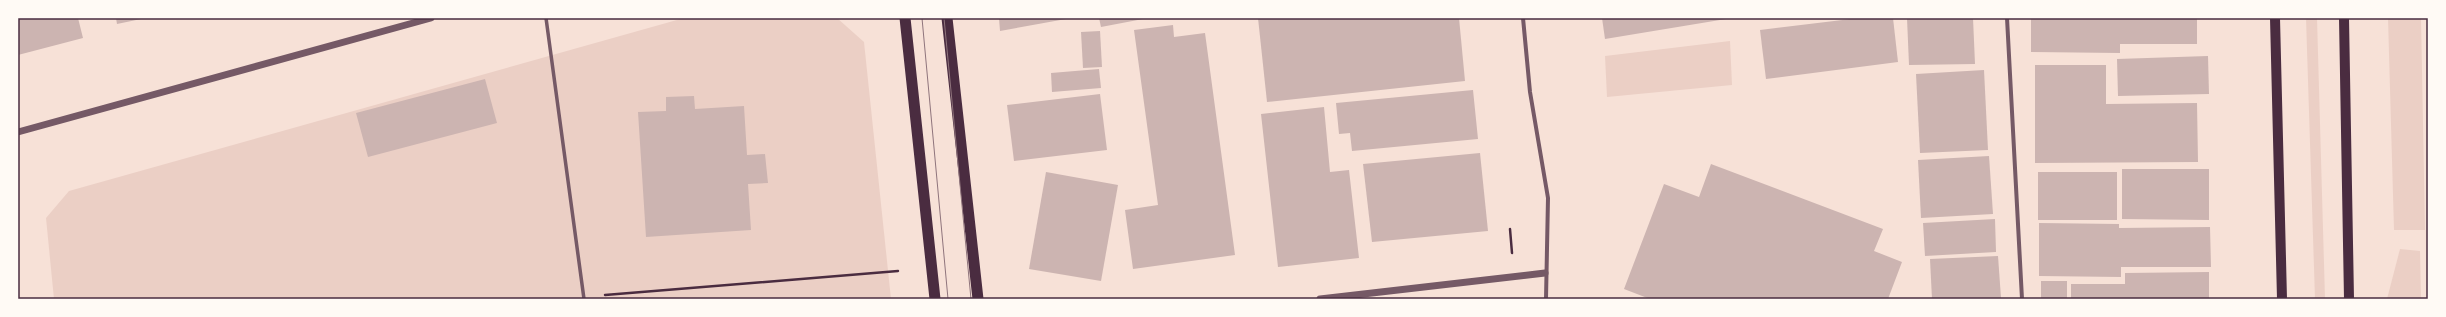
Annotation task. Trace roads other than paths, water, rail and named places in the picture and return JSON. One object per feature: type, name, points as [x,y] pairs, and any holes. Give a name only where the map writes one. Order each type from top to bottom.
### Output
[{"type":"highway","points":[[905,18],[935,299]]},
{"type":"highway","points":[[947,18],[978,299]]},
{"type":"main road","points":[[2275,18],[2282,299]]},
{"type":"main road","points":[[2344,18],[2349,299]]},
{"type":"street","points":[[18,132],[431,18]]},
{"type":"street","points":[[546,18],[584,298]]},
{"type":"street","points":[[1523,18],[1530,92],[1548,198],[1545,273],[1546,299]]},
{"type":"street","points":[[2006,18],[2022,299]]},
{"type":"street","points":[[1320,299],[1545,273]]},
{"type":"tram line","points":[[922,18],[948,299]]},
{"type":"tram line","points":[[944,18],[971,299]]}]
